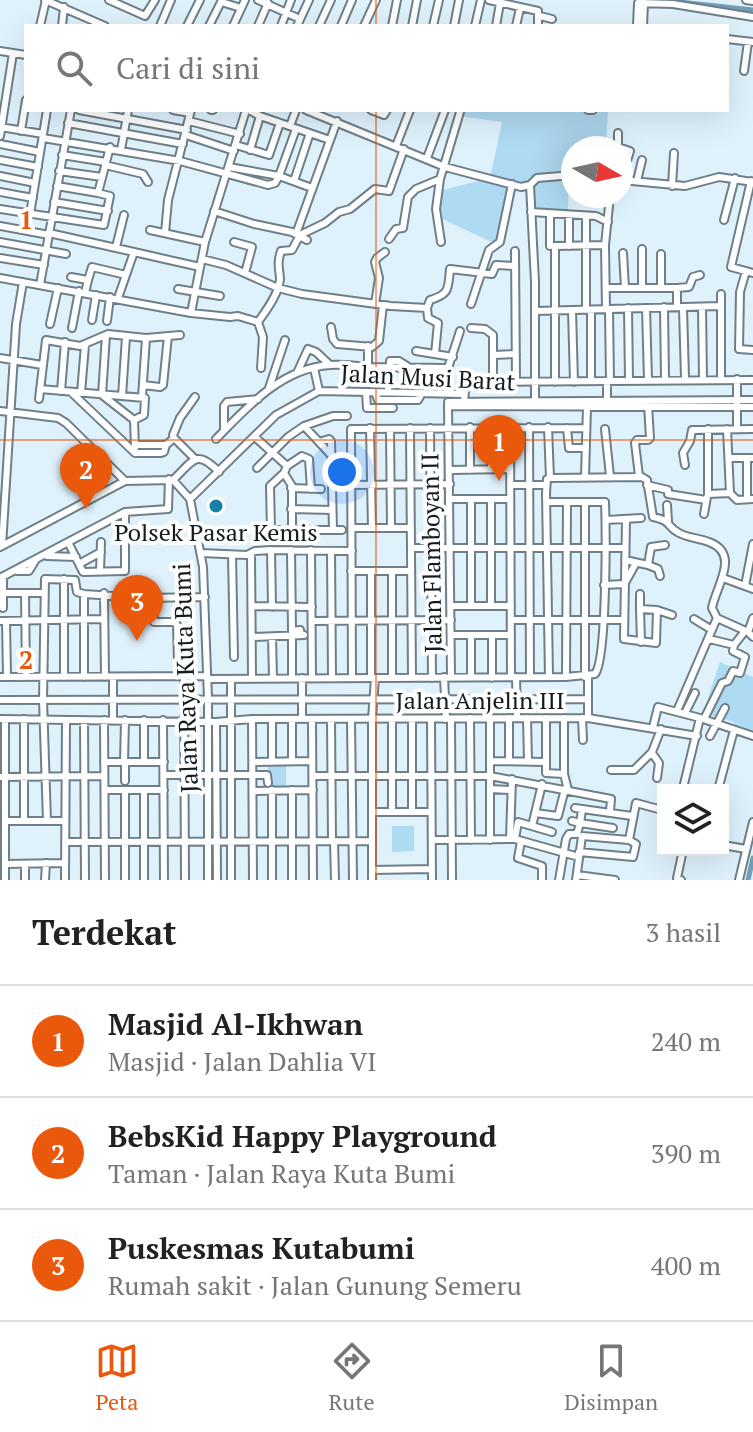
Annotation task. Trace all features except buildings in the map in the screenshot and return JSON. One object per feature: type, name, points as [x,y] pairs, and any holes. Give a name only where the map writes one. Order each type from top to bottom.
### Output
[{"type":"street","points":[[109,0],[145,16],[155,0]]},
{"type":"street","points":[[161,24],[171,0]]},
{"type":"street","points":[[188,24],[200,0]]},
{"type":"street","points":[[234,24],[245,0]]},
{"type":"street","points":[[258,0],[268,2],[299,23],[309,0]]},
{"type":"street","points":[[282,24],[291,0]]},
{"type":"street","points":[[320,24],[331,0]]},
{"type":"street","points":[[342,24],[352,0]]},
{"type":"street","points":[[392,24],[397,0]]},
{"type":"street","points":[[412,24],[417,0]]},
{"type":"street","points":[[433,24],[439,0]]},
{"type":"street","points":[[454,24],[459,0]]},
{"type":"street","points":[[475,24],[481,0]]},
{"type":"street","points":[[489,0],[538,11],[538,24]]},
{"type":"street","points":[[746,0],[753,1]]},
{"type":"street","points":[[41,24],[52,1],[101,24]]},
{"type":"street","points":[[210,24],[221,2],[241,8]]},
{"type":"street","points":[[259,24],[268,2]]},
{"type":"street","points":[[368,24],[374,3]]},
{"type":"street","points":[[496,24],[500,3]]},
{"type":"street","points":[[640,24],[641,3],[673,4],[753,17]]},
{"type":"street","points":[[62,24],[64,7]]},
{"type":"street","points":[[516,24],[520,8]]},
{"type":"street","points":[[540,16],[552,19]]},
{"type":"street","points":[[84,24],[85,17]]},
{"type":"street","points":[[729,39],[750,42],[744,71]]},
{"type":"street","points":[[0,51],[24,55]]},
{"type":"street","points":[[0,136],[13,53]]},
{"type":"street","points":[[21,131],[24,112]]},
{"type":"street","points":[[30,214],[47,112]]},
{"type":"street","points":[[40,285],[71,112]]},
{"type":"street","points":[[104,112],[128,114],[235,148],[270,154],[280,123]]},
{"type":"street","points":[[191,313],[205,242],[246,112]]},
{"type":"street","points":[[251,112],[330,140]]},
{"type":"street","points":[[1,127],[180,161],[267,185],[275,183],[279,176],[296,112]]},
{"type":"street","points":[[312,112],[445,167],[521,187],[530,185],[537,178],[561,176]]},
{"type":"street","points":[[298,234],[350,209],[375,189],[389,191],[409,112]]},
{"type":"street","points":[[427,158],[444,112]]},
{"type":"street","points":[[441,242],[436,214],[440,179],[460,112]]},
{"type":"street","points":[[121,150],[128,114]]},
{"type":"street","points":[[165,233],[168,200],[190,114],[240,134]]},
{"type":"street","points":[[250,150],[260,116]]},
{"type":"street","points":[[261,368],[263,337],[258,322],[278,288],[280,279],[277,266],[281,252],[295,248],[312,188],[337,121]]},
{"type":"street","points":[[68,123],[183,144]]},
{"type":"street","points":[[294,181],[310,133]]},
{"type":"street","points":[[0,144],[40,152]]},
{"type":"street","points":[[98,193],[110,147]]},
{"type":"street","points":[[672,186],[674,153]]},
{"type":"street","points":[[62,155],[143,174],[148,182]]},
{"type":"street","points":[[0,160],[38,167]]},
{"type":"street","points":[[637,181],[642,160]]},
{"type":"street","points":[[229,167],[279,176],[312,188]]},
{"type":"street","points":[[59,171],[102,177]]},
{"type":"street","points":[[0,176],[35,183]]},
{"type":"street","points":[[633,181],[672,186],[694,186],[709,178],[719,177],[752,182],[731,267],[750,272],[740,292],[739,349]]},
{"type":"street","points":[[724,220],[735,178]]},
{"type":"street","points":[[389,239],[396,229],[403,228],[408,197],[412,192],[440,179]]},
{"type":"street","points":[[471,304],[489,250],[500,242],[512,184]]},
{"type":"street","points":[[530,185],[536,311],[535,404]]},
{"type":"street","points":[[0,209],[103,226],[110,196],[57,186]]},
{"type":"street","points":[[0,192],[33,198]]},
{"type":"street","points":[[54,202],[108,211]]},
{"type":"street","points":[[607,404],[605,245],[609,208]]},
{"type":"street","points":[[214,211],[298,234],[307,240]]},
{"type":"street","points":[[531,212],[601,217],[608,222]]},
{"type":"street","points":[[550,214],[555,382]]},
{"type":"street","points":[[116,247],[124,215]]},
{"type":"street","points":[[569,216],[569,246]]},
{"type":"street","points":[[586,216],[591,381]]},
{"type":"street","points":[[0,226],[101,238],[116,247],[134,252],[226,265],[278,288],[301,294],[427,308]]},
{"type":"street","points":[[150,230],[205,242]]},
{"type":"street","points":[[0,242],[66,254]]},
{"type":"street","points":[[234,242],[252,247],[245,273]]},
{"type":"street","points":[[534,246],[605,245]]},
{"type":"street","points":[[642,249],[642,288]]},
{"type":"street","points":[[515,251],[516,382]]},
{"type":"street","points":[[107,321],[134,252]]},
{"type":"street","points":[[331,327],[337,344],[372,347],[379,341],[379,278],[375,262],[385,252]]},
{"type":"street","points":[[623,253],[625,288]]},
{"type":"street","points":[[661,254],[661,288]]},
{"type":"street","points":[[0,258],[44,265]]},
{"type":"street","points":[[435,354],[438,325],[428,318],[427,308],[430,300],[446,291],[450,269],[492,274],[496,265],[515,266]]},
{"type":"street","points":[[72,328],[92,267],[126,275]]},
{"type":"street","points":[[606,288],[689,287],[693,277],[700,275]]},
{"type":"street","points":[[71,277],[88,280]]},
{"type":"street","points":[[0,278],[191,313],[238,316],[258,322]]},
{"type":"street","points":[[1,546],[16,324],[23,282]]},
{"type":"street","points":[[515,282],[535,282]]},
{"type":"street","points":[[50,324],[58,288]]},
{"type":"street","points":[[677,288],[685,378]]},
{"type":"street","points":[[178,289],[220,296]]},
{"type":"street","points":[[299,305],[301,294]]},
{"type":"street","points":[[721,294],[721,379]]},
{"type":"street","points":[[92,320],[96,295]]},
{"type":"street","points":[[536,311],[721,306]]},
{"type":"street","points":[[664,307],[665,379]]},
{"type":"street","points":[[702,307],[703,379]]},
{"type":"street","points":[[628,308],[629,381]]},
{"type":"street","points":[[646,308],[648,380]]},
{"type":"street","points":[[572,310],[574,382]]},
{"type":"street","points":[[516,326],[536,326]]},
{"type":"street","points":[[471,328],[492,333],[493,382]]},
{"type":"street","points":[[388,392],[392,359],[407,366],[448,368],[460,331]]},
{"type":"street","points":[[39,399],[46,340],[80,346],[106,335],[146,338],[180,335]]},
{"type":"street","points":[[102,395],[106,335]]},
{"type":"street","points":[[143,385],[163,385],[168,336]]},
{"type":"street","points":[[122,396],[126,337]]},
{"type":"street","points":[[142,397],[146,338]]},
{"type":"street","points":[[627,339],[647,340]]},
{"type":"street","points":[[269,388],[285,340]]},
{"type":"street","points":[[61,391],[65,342]]},
{"type":"street","points":[[80,392],[85,345]]},
{"type":"street","points":[[368,346],[368,367]]},
{"type":"street","points":[[721,348],[753,350]]},
{"type":"street","points":[[297,373],[308,349],[330,365]]},
{"type":"street","points":[[416,351],[453,357]]},
{"type":"street","points":[[494,355],[516,354]]},
{"type":"street","points":[[0,360],[42,365]]},
{"type":"street","points":[[216,439],[269,388],[297,373],[330,365],[389,368]]},
{"type":"street","points":[[314,368],[319,391]]},
{"type":"street","points":[[464,398],[466,382],[685,378],[753,380]]},
{"type":"street","points":[[737,379],[737,429]]},
{"type":"street","points":[[40,389],[142,397],[146,401],[144,415],[134,420]]},
{"type":"street","name":"Jalan Musi Barat","points":[[190,499],[256,438],[276,415],[319,391],[422,393],[448,401],[514,407],[535,404],[737,403],[753,400]]},
{"type":"street","points":[[71,392],[135,449],[161,453],[195,397]]},
{"type":"street","points":[[366,392],[367,408],[393,408]]},
{"type":"street","points":[[375,392],[378,400],[418,400],[422,393]]},
{"type":"street","points":[[102,395],[134,420]]},
{"type":"street","name":"Jalan Musi Barat","points":[[448,401],[464,398],[587,407],[607,404]]},
{"type":"street","points":[[224,431],[224,406],[227,402],[258,399]]},
{"type":"street","name":"Jalan Flamboyan II","points":[[448,401],[451,635],[445,698],[452,776],[452,880]]},
{"type":"street","name":"Jalan Musi Barat","points":[[737,403],[753,407]]},
{"type":"street","points":[[639,476],[635,443],[650,438],[648,404]]},
{"type":"street","points":[[509,760],[517,699],[511,635],[510,549],[514,407]]},
{"type":"street","points":[[585,477],[587,407]]},
{"type":"street","points":[[0,411],[58,418],[125,481]]},
{"type":"street","points":[[257,468],[304,426],[333,416],[347,416]]},
{"type":"street","points":[[134,420],[135,449]]},
{"type":"street","points":[[304,426],[319,442],[331,439],[333,530]]},
{"type":"street","points":[[470,427],[470,470]]},
{"type":"street","points":[[490,427],[491,469]]},
{"type":"street","points":[[529,427],[530,677]]},
{"type":"street","points":[[548,427],[549,677]]},
{"type":"street","points":[[370,428],[372,528]]},
{"type":"street","points":[[410,428],[412,678]]},
{"type":"street","points":[[430,428],[432,678]]},
{"type":"street","points":[[567,428],[568,447],[586,448]]},
{"type":"street","points":[[352,677],[351,429],[586,428]]},
{"type":"street","points":[[390,429],[391,528]]},
{"type":"street","points":[[605,429],[610,476]]},
{"type":"street","points":[[704,514],[708,429]]},
{"type":"street","points":[[727,429],[730,493],[737,500],[750,499],[750,458],[729,458]]},
{"type":"street","points":[[685,465],[683,453],[690,441],[691,431],[753,429]]},
{"type":"street","points":[[174,434],[186,434]]},
{"type":"street","points":[[174,434],[195,459]]},
{"type":"street","points":[[256,438],[273,453],[285,470],[291,488],[292,530]]},
{"type":"street","points":[[311,489],[309,459],[302,456],[270,486],[271,528],[342,530]]},
{"type":"street","points":[[3,608],[1,578],[17,571],[29,571],[35,560],[125,512],[168,509],[171,480],[195,459],[206,458],[219,472]]},
{"type":"street","points":[[450,470],[510,469]]},
{"type":"street","points":[[510,485],[585,477],[639,476],[647,480],[653,517],[668,521]]},
{"type":"street","points":[[1,546],[125,481],[171,480],[182,487],[190,499]]},
{"type":"street","points":[[352,485],[450,484]]},
{"type":"street","points":[[647,485],[668,490],[668,494],[707,497],[730,493]]},
{"type":"street","points":[[291,488],[321,489]]},
{"type":"street","name":"Jalan Raya Kuta Bumi","points":[[190,499],[201,553],[208,698],[212,722],[208,775],[208,880]]},
{"type":"street","points":[[450,499],[510,499]]},
{"type":"street","points":[[471,499],[471,606]]},
{"type":"street","points":[[491,499],[491,606]]},
{"type":"street","points":[[104,619],[3,621],[4,677],[586,677],[599,670],[604,621],[604,501],[548,502]]},
{"type":"street","points":[[566,677],[567,502]]},
{"type":"street","points":[[583,740],[587,699],[585,502]]},
{"type":"street","points":[[667,505],[668,521],[675,532],[718,546],[726,559],[723,578],[713,601],[715,615],[712,630],[681,712]]},
{"type":"street","points":[[291,509],[332,510]]},
{"type":"street","points":[[75,580],[83,572],[126,571],[125,512]]},
{"type":"street","points":[[606,520],[641,518]]},
{"type":"street","points":[[626,520],[624,639],[656,643],[657,610]]},
{"type":"street","points":[[352,528],[411,528]]},
{"type":"street","points":[[68,542],[83,572]]},
{"type":"street","points":[[100,571],[101,542]]},
{"type":"street","points":[[745,586],[753,544]]},
{"type":"street","points":[[648,565],[651,547],[665,545]]},
{"type":"street","points":[[411,548],[625,548]]},
{"type":"street","points":[[201,553],[232,555],[271,550],[352,551]]},
{"type":"street","points":[[271,550],[272,607]]},
{"type":"street","points":[[291,550],[292,631],[300,630],[301,635]]},
{"type":"street","points":[[311,550],[312,678]]},
{"type":"street","points":[[331,551],[332,678]]},
{"type":"street","points":[[44,556],[77,561],[101,552]]},
{"type":"street","points":[[251,554],[252,678]]},
{"type":"street","points":[[232,555],[234,657]]},
{"type":"street","points":[[625,560],[658,569],[660,576]]},
{"type":"street","points":[[624,584],[636,563]]},
{"type":"street","points":[[351,571],[411,571]]},
{"type":"street","points":[[371,571],[374,698],[372,880]]},
{"type":"street","points":[[392,571],[392,678]]},
{"type":"street","points":[[723,578],[753,589]]},
{"type":"street","points":[[47,821],[43,700],[45,579],[75,580]]},
{"type":"street","points":[[64,579],[64,677]]},
{"type":"street","points":[[75,580],[77,592],[84,594],[205,597]]},
{"type":"street","points":[[604,585],[624,584]]},
{"type":"street","points":[[2,596],[44,592]]},
{"type":"street","points":[[25,593],[26,677]]},
{"type":"street","points":[[104,593],[113,720]]},
{"type":"street","points":[[84,594],[84,677]]},
{"type":"street","points":[[640,594],[641,642]]},
{"type":"street","points":[[154,597],[154,622],[174,622],[177,625],[178,661]]},
{"type":"street","points":[[252,606],[312,607]]},
{"type":"street","points":[[451,606],[511,606]]},
{"type":"street","points":[[704,606],[749,634]]},
{"type":"street","points":[[640,609],[672,615]]},
{"type":"street","points":[[684,784],[702,718],[722,683],[728,681],[733,671],[740,673],[745,657],[733,651],[734,645],[749,634],[753,618]]},
{"type":"street","points":[[694,619],[712,630]]},
{"type":"street","points":[[312,621],[451,620]]},
{"type":"street","points":[[511,620],[623,620]]},
{"type":"street","points":[[292,635],[292,678]]},
{"type":"street","points":[[252,637],[312,635]]},
{"type":"street","points":[[451,635],[511,635]]},
{"type":"street","points":[[471,635],[471,677]]},
{"type":"street","points":[[492,636],[492,678]]},
{"type":"street","points":[[272,637],[273,678]]},
{"type":"street","points":[[709,639],[734,645]]},
{"type":"street","points":[[184,676],[185,880]]},
{"type":"street","points":[[302,678],[302,719]]},
{"type":"street","points":[[231,679],[231,880]]},
{"type":"street","points":[[681,712],[695,693]]},
{"type":"street","points":[[0,700],[587,699]]},
{"type":"street","points":[[653,727],[657,707],[702,718],[753,736]]},
{"type":"street","points":[[710,736],[725,708]]},
{"type":"street","points":[[470,718],[471,840]]},
{"type":"street","points":[[527,718],[528,761]]},
{"type":"street","points":[[546,718],[546,774],[564,774]]},
{"type":"street","points":[[535,813],[558,816],[566,790],[564,718]]},
{"type":"street","name":"Jalan Anjelin III","points":[[2,719],[212,722],[252,719],[585,718],[697,736]]},
{"type":"street","points":[[2,719],[5,880]]},
{"type":"street","points":[[24,719],[24,821]]},
{"type":"street","points":[[252,719],[253,880]]},
{"type":"street","points":[[351,719],[353,880]]},
{"type":"street","points":[[392,719],[392,812]]},
{"type":"street","points":[[412,719],[412,812]]},
{"type":"street","points":[[490,719],[490,840]]},
{"type":"street","points":[[84,720],[85,880]]},
{"type":"street","points":[[104,720],[105,880]]},
{"type":"street","points":[[125,720],[125,781]]},
{"type":"street","points":[[144,720],[144,762]]},
{"type":"street","points":[[163,720],[164,880]]},
{"type":"street","points":[[272,720],[272,762]]},
{"type":"street","points":[[292,720],[292,761]]},
{"type":"street","points":[[312,720],[313,880]]},
{"type":"street","points":[[331,720],[335,880]]},
{"type":"street","points":[[431,720],[432,880]]},
{"type":"street","points":[[65,880],[66,721]]},
{"type":"street","points":[[212,722],[217,775],[217,880]]},
{"type":"street","points":[[611,770],[634,770],[652,753],[661,729]]},
{"type":"street","points":[[720,784],[734,730]]},
{"type":"street","points":[[652,753],[659,763],[657,778]]},
{"type":"street","points":[[253,762],[312,761]]},
{"type":"street","points":[[491,761],[545,762]]},
{"type":"street","points":[[104,762],[164,762]]},
{"type":"street","points":[[164,775],[268,775],[268,783]]},
{"type":"street","points":[[2,777],[104,776]]},
{"type":"street","points":[[313,776],[490,776],[611,799]]},
{"type":"street","points":[[512,779],[518,858],[544,867],[542,880]]},
{"type":"street","points":[[532,826],[542,784]]},
{"type":"street","points":[[490,789],[511,790]]},
{"type":"street","points":[[105,790],[164,790]]},
{"type":"street","points":[[125,790],[125,880]]},
{"type":"street","points":[[144,790],[144,880]]},
{"type":"street","points":[[272,790],[272,880]]},
{"type":"street","points":[[292,790],[292,880]]},
{"type":"street","points":[[253,791],[313,790]]},
{"type":"street","points":[[610,811],[615,791]]},
{"type":"street","points":[[629,840],[637,802],[657,808]]},
{"type":"street","points":[[559,880],[567,836],[577,834],[578,809],[632,816]]},
{"type":"street","points":[[372,812],[431,812]]},
{"type":"street","points":[[5,821],[65,821]]},
{"type":"street","points":[[515,840],[518,822],[552,832]]},
{"type":"street","points":[[576,822],[613,828]]},
{"type":"street","points":[[739,880],[753,822]]},
{"type":"street","points":[[432,840],[515,840],[562,853],[579,854],[632,858],[636,844],[629,840],[584,836],[579,854],[576,877],[615,880]]},
{"type":"street","points":[[65,842],[372,841]]},
{"type":"street","points":[[729,846],[746,849]]},
{"type":"street","points":[[681,880],[677,878],[682,856]]},
{"type":"street","points":[[45,880],[46,863]]},
{"type":"street","points":[[5,864],[65,863]]},
{"type":"street","points":[[25,864],[25,880]]},
{"type":"street","points":[[412,869],[412,880]]},
{"type":"street","points":[[372,870],[432,869]]},
{"type":"street","points":[[392,870],[392,880]]},
{"type":"shaded area","points":[[459,112],[608,112],[606,136],[561,136],[561,208],[568,208],[568,214],[535,211],[534,184],[513,184],[498,245],[436,216],[441,199],[435,192],[490,178],[502,122],[458,116]]},
{"type":"shaded area","points":[[720,662],[753,677],[753,733],[736,728],[734,722],[703,713]]},
{"type":"shaded area","points":[[286,764],[286,788],[269,788],[268,765]]},
{"type":"shaded area","points":[[392,826],[414,826],[414,851],[392,852]]},
{"type":"waterway","points":[[661,0],[753,10]]},
{"type":"waterway","points":[[748,880],[753,858]]},
{"type":"place","name":"Masjid Al-Ikhwan","points":[[499,481]]},
{"type":"place","name":"Polsek Pasar Kemis","points":[[216,506]]},
{"type":"place","name":"BebsKid Happy Playground","points":[[86,509]]},
{"type":"place","name":"Puskesmas Kutabumi","points":[[137,641]]}]
